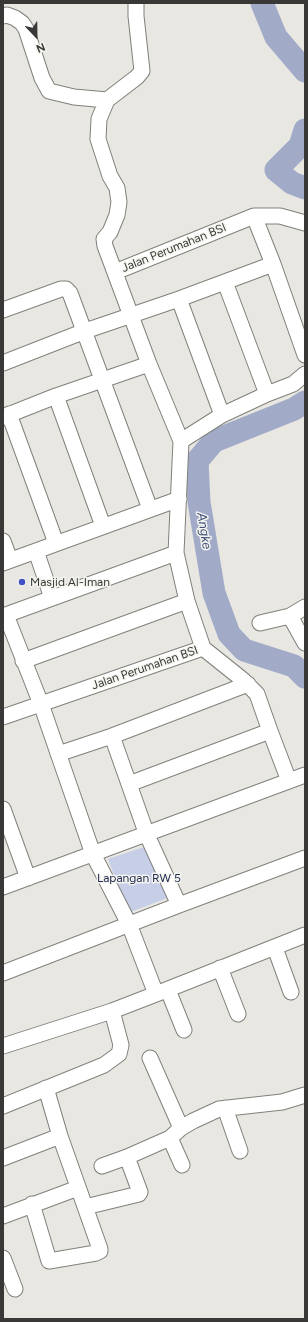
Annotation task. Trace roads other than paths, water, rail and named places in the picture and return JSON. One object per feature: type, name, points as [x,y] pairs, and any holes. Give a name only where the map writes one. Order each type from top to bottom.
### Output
[{"type":"street","points":[[115,272],[104,240],[110,232],[117,215],[117,188],[110,176],[98,139],[99,119],[107,100],[138,77],[142,71],[136,3]]},
{"type":"street","points":[[3,16],[7,15],[15,18],[22,23],[26,29],[42,78],[49,91],[74,97],[107,100]]},
{"type":"street","points":[[254,216],[273,264],[305,355]]},
{"type":"street","name":"Jalan Perumahan BSI","points":[[3,717],[203,648],[187,601],[176,553],[181,441],[149,364],[115,272],[254,216],[280,216],[305,223]]},
{"type":"street","points":[[3,363],[85,331],[179,299],[273,264]]},
{"type":"street","points":[[225,282],[266,394]]},
{"type":"street","points":[[3,310],[61,289],[66,289],[70,293],[104,380],[150,509]]},
{"type":"street","points":[[179,299],[222,415]]},
{"type":"street","points":[[56,543],[6,416],[56,396],[149,364]]},
{"type":"street","points":[[181,441],[222,415],[266,394],[293,384],[305,374]]},
{"type":"street","points":[[56,396],[103,526]]},
{"type":"street","points":[[3,541],[6,562],[179,499]]},
{"type":"street","points":[[36,551],[52,598]]},
{"type":"street","points":[[176,553],[4,616],[41,704],[93,854],[162,992],[184,1030]]},
{"type":"street","points":[[23,661],[187,601]]},
{"type":"street","points":[[260,623],[290,616],[305,608]]},
{"type":"street","points":[[290,616],[305,642]]},
{"type":"street","points":[[203,648],[248,684],[257,694],[289,781]]},
{"type":"street","points":[[58,754],[112,736],[248,684]]},
{"type":"street","points":[[129,784],[270,731]]},
{"type":"street","points":[[112,736],[147,835],[179,905]]},
{"type":"street","points":[[3,887],[147,835],[305,775]]},
{"type":"street","points":[[3,810],[28,878]]},
{"type":"street","points":[[3,972],[305,858]]},
{"type":"street","points":[[3,1046],[112,1011],[305,935]]},
{"type":"street","points":[[275,948],[292,992]]},
{"type":"street","points":[[220,968],[238,1014]]},
{"type":"street","points":[[3,1106],[104,1065],[119,1054],[121,1044],[112,1011]]},
{"type":"street","points":[[150,1058],[176,1133],[182,1165]]},
{"type":"street","points":[[32,1204],[49,1261],[100,1251],[60,1136],[46,1088]]},
{"type":"street","points":[[102,1166],[128,1157],[176,1133],[204,1115],[225,1108],[282,1102],[305,1095]]},
{"type":"street","points":[[225,1108],[240,1151]]},
{"type":"street","points":[[3,1158],[60,1136]]},
{"type":"street","points":[[85,1207],[139,1194],[140,1192],[128,1157]]},
{"type":"street","points":[[3,1216],[78,1188]]},
{"type":"street","points":[[3,1258],[14,1289]]},
{"type":"waterway","name":"Angke","points":[[262,3],[276,37],[305,71]]},
{"type":"waterway","name":"Angke","points":[[305,130],[300,146],[276,170],[292,183],[305,188]]},
{"type":"waterway","name":"Angke","points":[[305,402],[294,409],[214,441],[197,461],[199,502],[214,593],[229,634],[244,650],[294,666],[305,677]]},
{"type":"place","name":"Masjid Al-Iman","points":[[22,582]]},
{"type":"park label","name":"Lapangan RW 5","points":[[139,878]]}]
